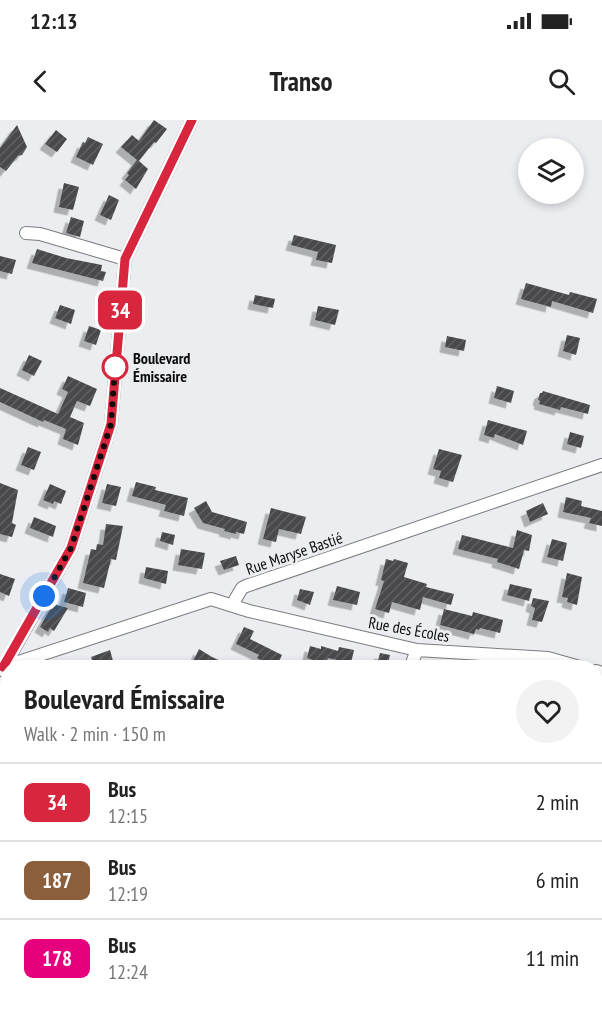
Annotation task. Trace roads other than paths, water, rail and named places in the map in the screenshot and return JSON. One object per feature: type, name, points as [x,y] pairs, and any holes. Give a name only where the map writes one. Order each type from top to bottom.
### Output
[{"type":"street","points":[[7,660],[71,548],[111,424],[125,259],[192,120]]},
{"type":"street","points":[[27,233],[40,234],[125,259]]},
{"type":"street","name":"Rue Maryse Bastié","points":[[232,605],[242,588],[246,586],[602,465]]},
{"type":"street","points":[[30,660],[211,599],[232,605]]},
{"type":"street","name":"Rue des Écoles","points":[[232,605],[249,611],[417,650],[501,660]]},
{"type":"street","points":[[413,660],[417,650]]},
{"type":"street","name":"Rue des Écoles","points":[[533,660],[548,658],[555,660]]},
{"type":"place","name":"Boulevard Émissaire","points":[[115,367]]}]
